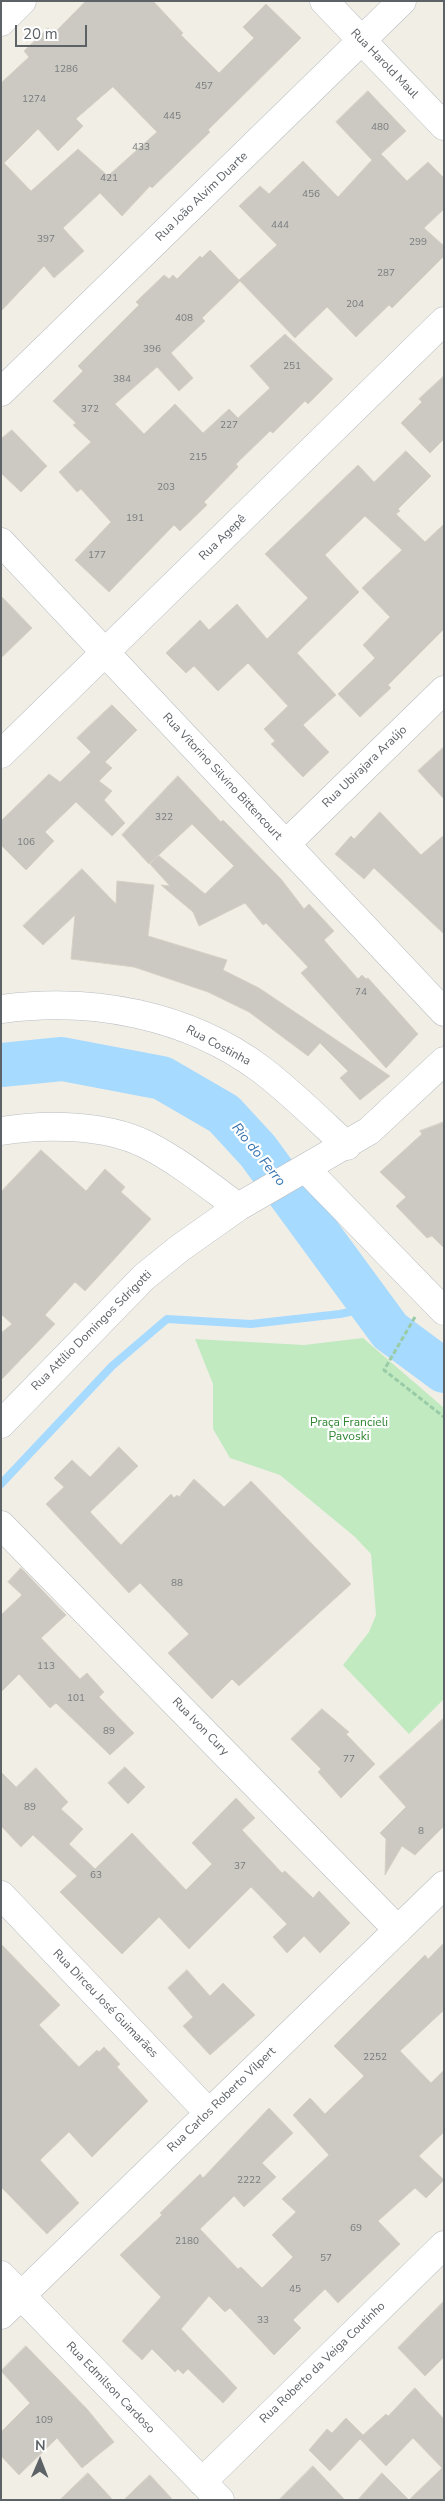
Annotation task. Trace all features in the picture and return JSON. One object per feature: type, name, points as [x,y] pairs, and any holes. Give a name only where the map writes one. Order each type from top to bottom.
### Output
[{"type":"street","points":[[1,22],[22,1]]},
{"type":"street","name":"Rua Harold Maul","points":[[324,1],[444,126]]},
{"type":"street","name":"Rua João Alvim Duarte","points":[[1,392],[402,1]]},
{"type":"street","name":"Rua Agepê","points":[[1,754],[444,321]]},
{"type":"street","name":"Rua Vitorino Silvino Bittencourt","points":[[1,542],[444,1012]]},
{"type":"street","name":"Rua Ubirajara Araújo","points":[[286,844],[444,690]]},
{"type":"street","name":"Rua Costinha","points":[[1,1009],[61,1006],[117,1010],[151,1015],[190,1029],[226,1047],[260,1069],[347,1146]]},
{"type":"street","name":"Rua Attílio Domingos Sdrigotti","points":[[1,1424],[144,1278],[180,1248],[238,1207],[369,1132],[444,1061]]},
{"type":"street","points":[[1,1130],[62,1126],[106,1132],[144,1144],[181,1165],[238,1207]]},
{"type":"street","points":[[302,1171],[435,1303]]},
{"type":"street","name":"Rua Ivon Cury","points":[[2,1528],[398,1930]]},
{"type":"street","name":"Rua Carlos Roberto Vilpert","points":[[1,2315],[444,1885]]},
{"type":"street","name":"Rua Dirceu José Guimarães","points":[[1,1895],[209,2112]]},
{"type":"street","name":"Rua Roberto da Veiga Coutinho","points":[[211,2491],[444,2245]]},
{"type":"street","name":"Rua Edmilson Cardoso","points":[[1,2275],[211,2491]]},
{"type":"path","points":[[435,1303],[384,1370],[444,1417]]},
{"type":"green space","name":"Praça Francieli Pavoski","points":[[363,1338],[444,1408],[444,1699],[409,1734],[343,1665],[369,1632],[376,1615],[371,1554],[355,1537],[280,1475],[230,1458],[213,1429],[213,1384],[195,1339],[304,1345]]},
{"type":"building","points":[[86,1],[153,1],[183,33],[181,35],[219,73],[254,38],[243,27],[266,4],[301,38],[208,130],[210,132],[152,188],[150,186],[122,216],[100,193],[63,228],[84,251],[54,278],[44,266],[1,311],[1,83],[29,57],[24,51],[48,28],[53,34]],"holes":[[[113,87],[157,132],[108,176],[78,149],[31,191],[4,163],[38,129],[58,151],[83,126],[76,119]]]},
{"type":"building","points":[[368,91],[406,131],[381,154],[407,181],[428,162],[444,178],[444,209],[424,228],[444,246],[444,256],[392,308],[389,305],[356,337],[327,307],[295,338],[240,281],[202,318],[205,321],[171,353],[193,378],[179,391],[157,367],[115,404],[144,434],[175,404],[203,433],[229,409],[238,418],[270,388],[250,366],[285,334],[333,379],[308,404],[305,401],[273,433],[270,431],[236,464],[238,467],[204,502],[207,505],[180,531],[174,525],[109,592],[75,560],[111,522],[81,489],[77,492],[59,472],[91,442],[73,425],[76,423],[53,401],[83,371],[78,366],[139,305],[136,302],[164,275],[169,279],[173,275],[177,279],[200,256],[202,258],[210,250],[239,280],[277,245],[239,206],[260,186],[269,194],[303,161],[338,197],[372,160],[336,122]]},
{"type":"building","points":[[444,376],[444,439],[430,453],[401,423],[422,402],[419,399]]},
{"type":"building","points":[[12,430],[47,466],[21,492],[1,473],[1,439]]},
{"type":"building","points":[[406,451],[431,476],[398,509],[400,511],[396,514],[425,542],[444,524],[444,629],[388,685],[391,688],[360,717],[338,694],[375,658],[363,645],[390,617],[362,588],[402,550],[365,516],[325,555],[359,592],[297,653],[336,695],[303,725],[329,752],[303,777],[271,744],[275,741],[264,729],[288,706],[248,663],[218,691],[194,666],[186,673],[166,653],[200,620],[209,630],[237,604],[267,639],[308,598],[265,554],[358,465],[374,482]]},
{"type":"building","points":[[1,596],[32,628],[1,658]]},
{"type":"building","points":[[112,705],[137,730],[105,762],[112,768],[99,781],[112,791],[104,800],[125,823],[112,836],[76,802],[45,832],[54,841],[26,870],[1,845],[1,821],[49,774],[60,782],[91,752],[77,738]]},
{"type":"building","points":[[444,747],[444,799],[418,771]]},
{"type":"building","points":[[178,776],[221,822],[223,820],[281,879],[304,909],[309,904],[334,931],[324,940],[358,979],[362,975],[366,979],[368,978],[418,1034],[386,1068],[301,973],[308,967],[266,923],[263,925],[245,903],[199,926],[193,912],[161,885],[170,886],[150,864],[155,859],[149,864],[122,835]],"holes":[[[192,824],[234,866],[205,894],[158,855]]]},
{"type":"building","points":[[380,812],[421,855],[444,835],[444,934],[374,868],[364,879],[335,854],[351,836],[354,839]]},
{"type":"building","points":[[82,869],[116,904],[117,881],[154,885],[148,936],[227,960],[223,970],[259,988],[390,1076],[360,1100],[340,1078],[348,1071],[320,1043],[308,1056],[249,1012],[208,992],[134,967],[71,959],[75,915],[43,945],[23,926]]},
{"type":"building","points":[[444,1122],[444,1248],[432,1236],[427,1238],[396,1206],[406,1197],[380,1172],[422,1134],[420,1131]]},
{"type":"building","points":[[41,1150],[86,1191],[105,1169],[125,1187],[121,1192],[151,1219],[85,1291],[75,1282],[45,1315],[55,1324],[1,1380],[1,1333],[12,1324],[1,1314],[1,1192]]},
{"type":"building","points":[[119,1447],[138,1466],[90,1512],[121,1545],[171,1494],[174,1498],[177,1495],[179,1497],[194,1479],[224,1507],[251,1481],[351,1584],[239,1686],[232,1679],[212,1699],[168,1653],[189,1634],[140,1583],[129,1593],[46,1504],[64,1487],[54,1478],[72,1460],[90,1477]]},
{"type":"building","points":[[21,1568],[66,1615],[41,1638],[80,1679],[87,1673],[104,1692],[99,1697],[134,1733],[110,1755],[56,1703],[50,1708],[19,1674],[1,1692],[1,1615],[22,1595],[8,1582]]},
{"type":"building","points":[[322,1709],[349,1732],[346,1734],[375,1764],[341,1798],[318,1772],[321,1769],[291,1739]]},
{"type":"building","points":[[444,1718],[444,1826],[415,1855],[402,1846],[385,1875],[386,1839],[380,1833],[406,1807],[379,1777]]},
{"type":"building","points":[[125,1767],[145,1787],[128,1804],[108,1783]]},
{"type":"building","points":[[36,1768],[68,1802],[61,1809],[83,1829],[69,1844],[95,1869],[132,1833],[186,1890],[212,1864],[192,1843],[236,1798],[255,1818],[242,1830],[282,1873],[285,1871],[313,1898],[319,1891],[350,1923],[320,1953],[304,1936],[287,1953],[273,1937],[287,1924],[251,1887],[189,1949],[159,1917],[122,1954],[60,1892],[77,1876],[33,1835],[21,1847],[1,1826],[1,1772],[16,1787]]},
{"type":"building","points":[[444,1943],[444,2010],[400,2051],[431,2083],[444,2070],[444,2132],[419,2156],[444,2180],[426,2198],[415,2188],[378,2221],[400,2244],[338,2303],[325,2289],[293,2320],[301,2328],[274,2355],[230,2308],[225,2312],[209,2296],[181,2329],[237,2388],[223,2403],[188,2369],[183,2374],[178,2369],[175,2372],[152,2349],[142,2360],[122,2341],[161,2297],[120,2255],[162,2215],[160,2213],[200,2174],[203,2178],[269,2108],[293,2133],[262,2163],[276,2177],[244,2207],[234,2196],[200,2229],[238,2269],[241,2267],[262,2288],[293,2257],[272,2235],[296,2212],[282,2199],[329,2155],[293,2115],[310,2098],[325,2114],[364,2076],[334,2046],[425,1955],[428,1959]]},
{"type":"building","points":[[1,1944],[60,2005],[39,2025],[79,2067],[97,2050],[99,2052],[104,2047],[120,2064],[117,2067],[148,2101],[92,2157],[69,2132],[40,2160],[79,2203],[47,2234],[1,2187]]},
{"type":"building","points":[[187,1970],[210,1996],[223,1983],[255,2015],[210,2055],[183,2026],[193,2017],[168,1988]]},
{"type":"building","points":[[444,2301],[444,2357],[425,2376],[398,2348]]},
{"type":"building","points":[[26,2346],[87,2409],[114,2442],[82,2468],[57,2438],[19,2475],[1,2456],[1,2432],[30,2403],[1,2371]]},
{"type":"building","points":[[415,2388],[444,2419],[444,2500],[409,2500],[442,2468],[413,2438],[386,2466],[360,2439],[330,2471],[309,2450],[327,2429],[332,2433],[346,2418],[363,2435],[386,2414],[388,2416]]},
{"type":"building","points":[[313,2466],[345,2500],[279,2500]]},
{"type":"building","points":[[88,2473],[113,2500],[60,2500]]},
{"type":"building","points":[[382,2473],[409,2500],[358,2500]]},
{"type":"building","points":[[150,2475],[173,2500],[124,2500]]},
{"type":"waterway","name":"Rio do Ferro","points":[[1,1065],[62,1059],[162,1078],[224,1114],[258,1151],[390,1331],[444,1371]]},
{"type":"waterway","points":[[1,1484],[112,1366],[167,1319],[251,1324],[340,1314],[373,1307]]}]
